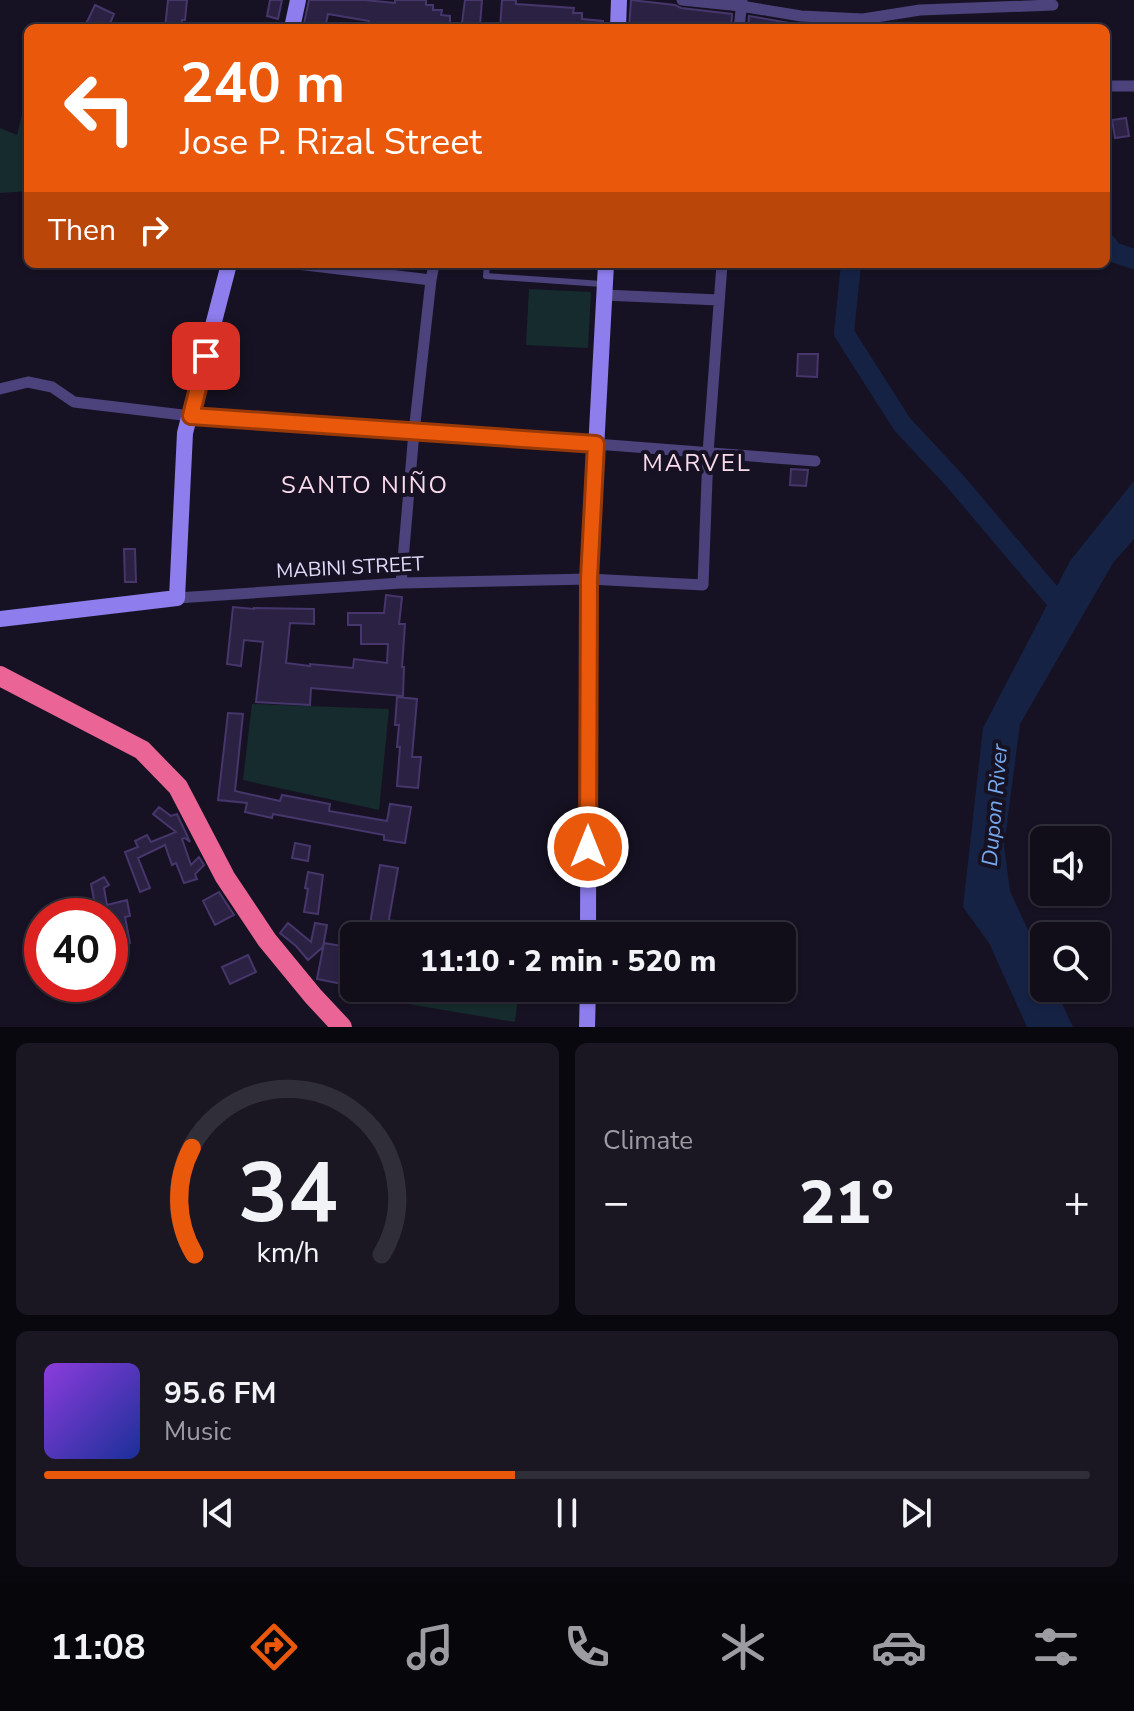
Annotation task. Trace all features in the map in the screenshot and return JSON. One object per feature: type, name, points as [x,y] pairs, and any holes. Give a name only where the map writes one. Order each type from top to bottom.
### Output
[{"type":"highway","points":[[0,676],[142,750],[178,787],[225,877],[267,940],[337,1024]]},
{"type":"street","points":[[293,24],[298,0]]},
{"type":"street","points":[[618,24],[619,0]]},
{"type":"street","points":[[682,0],[741,3],[801,16],[863,19],[920,10],[1053,5]]},
{"type":"street","points":[[739,24],[741,3]]},
{"type":"street","points":[[1110,86],[1134,86]]},
{"type":"street","points":[[177,598],[185,433],[225,268]]},
{"type":"street","points":[[330,268],[431,280]]},
{"type":"street","points":[[401,583],[414,432],[433,268]]},
{"type":"street","points":[[588,922],[589,579],[606,268]]},
{"type":"street","points":[[708,453],[722,268]]},
{"type":"street","points":[[605,289],[719,300]]},
{"type":"street","points":[[0,389],[28,382],[52,387],[74,402],[191,416],[815,461]]},
{"type":"street","name":"MABINI STREET","points":[[0,619],[177,598],[401,583],[589,579],[703,585],[708,453]]},
{"type":"street","points":[[587,1027],[588,1002]]},
{"type":"lane","points":[[487,268],[486,276],[605,289]]},
{"type":"green space","points":[[24,107],[24,191],[0,193],[0,128],[17,135]]},
{"type":"green space","points":[[529,289],[591,292],[588,348],[526,345]]},
{"type":"green space","points":[[252,704],[389,709],[379,810],[243,780]]},
{"type":"green space","points":[[397,1002],[517,1002],[515,1022]]},
{"type":"water","name":"Dupon River","points":[[1134,481],[1134,539],[1113,563],[1020,724],[1004,846],[1010,891],[1030,935],[1030,1002],[1061,1002],[1073,1027],[1027,1027],[989,943],[963,907],[983,728],[1070,561]]},
{"type":"building","points":[[168,0],[187,0],[185,20],[182,24],[165,24]]},
{"type":"building","points":[[270,0],[282,0],[278,19],[267,16]]},
{"type":"building","points":[[309,0],[395,3],[395,0],[426,0],[426,5],[433,5],[433,10],[442,10],[441,15],[450,16],[450,24],[369,24],[369,21],[328,14],[326,24],[304,24]]},
{"type":"building","points":[[465,0],[482,0],[480,24],[462,23]]},
{"type":"building","points":[[502,0],[516,0],[516,4],[574,8],[573,13],[582,13],[582,19],[603,21],[603,24],[500,24]]},
{"type":"building","points":[[631,0],[732,14],[731,24],[629,24]]},
{"type":"building","points":[[95,5],[114,14],[110,24],[86,24]]},
{"type":"building","points":[[749,16],[790,23],[790,24],[748,24]]},
{"type":"building","points":[[1126,118],[1129,136],[1115,138],[1112,120]]},
{"type":"building","points":[[798,354],[818,354],[817,377],[797,376]]},
{"type":"building","points":[[791,469],[808,470],[806,486],[790,485]]},
{"type":"building","points":[[124,549],[135,549],[136,582],[125,582]]},
{"type":"building","points":[[386,595],[402,597],[399,624],[405,624],[403,696],[311,688],[310,705],[256,702],[263,642],[244,640],[241,666],[227,664],[233,607],[314,609],[314,624],[290,623],[286,663],[353,668],[354,659],[387,663],[388,644],[361,644],[361,625],[348,625],[348,613],[384,613]]},
{"type":"building","points":[[397,697],[417,699],[412,757],[421,757],[418,788],[397,786],[400,747],[397,747],[399,725],[395,725]]},
{"type":"building","points":[[228,713],[243,714],[235,791],[280,801],[282,795],[330,804],[329,811],[387,821],[390,804],[411,807],[405,843],[384,840],[384,835],[273,814],[272,818],[245,812],[247,803],[218,800]]},
{"type":"building","points":[[159,807],[171,816],[177,814],[190,842],[182,839],[191,865],[199,857],[204,865],[195,874],[197,879],[184,883],[176,863],[172,865],[165,845],[138,858],[150,888],[140,892],[125,852],[138,847],[135,841],[147,835],[151,842],[176,832],[153,814]]},
{"type":"building","points":[[295,843],[310,846],[308,861],[292,858]]},
{"type":"building","points":[[380,865],[398,868],[388,922],[370,922]]},
{"type":"building","points":[[308,872],[323,875],[318,914],[304,912]]},
{"type":"building","points":[[104,877],[109,885],[104,888],[106,898],[94,898],[91,884]]},
{"type":"building","points":[[219,892],[234,915],[215,925],[203,901]]},
{"type":"building","points":[[288,923],[311,942],[315,923],[327,925],[323,947],[308,960],[280,933]]},
{"type":"building","points":[[324,943],[340,946],[340,984],[317,979]]},
{"type":"building","points":[[248,955],[256,972],[230,984],[222,967]]},
{"type":"waterway","points":[[1110,248],[1134,259]]},
{"type":"waterway","points":[[851,268],[844,333],[902,424],[955,481],[1065,611]]},
{"type":"district","name":"MARVEL","points":[[697,463]]},
{"type":"district","name":"SANTO NIÑO","points":[[365,485]]},
{"type":"route","points":[[206,356],[191,416],[596,444],[589,579],[588,847]]}]
